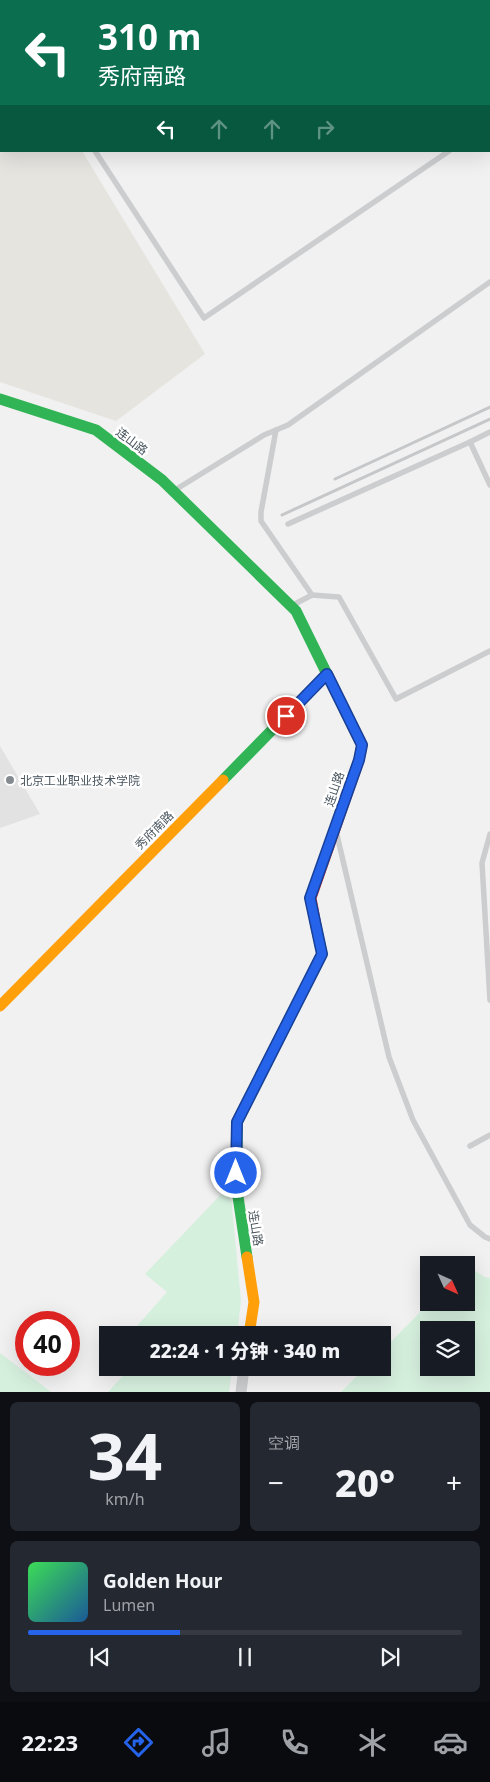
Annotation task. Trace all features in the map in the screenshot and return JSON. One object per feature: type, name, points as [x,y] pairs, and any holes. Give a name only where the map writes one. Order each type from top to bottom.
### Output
[{"type":"main road","name":"连山路","points":[[0,399],[96,430],[174,491],[296,611],[362,745],[359,760],[310,898],[322,954],[237,1122],[236,1190],[254,1302],[250,1326]]},
{"type":"main road","name":"秀府南路","points":[[0,1006],[327,674]]},
{"type":"street","points":[[241,1392],[243,1376]]},
{"type":"lane","points":[[96,152],[204,318],[448,152]]},
{"type":"lane","points":[[174,491],[264,435],[288,425],[490,282]]},
{"type":"lane","points":[[276,430],[261,521],[312,595]]},
{"type":"lane","points":[[288,524],[490,432]]},
{"type":"lane","points":[[470,442],[490,485]]},
{"type":"lane","points":[[292,606],[312,595],[340,597],[396,699],[490,651]]},
{"type":"lane","points":[[335,828],[389,1057],[414,1120],[470,1225],[485,1238],[490,1239]]},
{"type":"lane","points":[[490,834],[482,863],[490,1000]]},
{"type":"lane","points":[[470,1146],[490,1134]]},
{"type":"shaded area","points":[[83,152],[205,354],[116,421],[0,382],[0,153]]},
{"type":"shaded area","name":"北京工业职业技术学院","points":[[0,746],[40,814],[0,828]]},
{"type":"green space","points":[[230,1185],[241,1301],[238,1326],[137,1326],[167,1292],[145,1274]]},
{"type":"green space","points":[[475,1271],[484,1277],[490,1278],[490,1392],[341,1392],[357,1376],[391,1376],[391,1342],[421,1311],[475,1311]]},
{"type":"green space","points":[[0,1353],[15,1364],[15,1376],[30,1376],[51,1392],[0,1392]]},
{"type":"green space","points":[[123,1376],[231,1376],[229,1392],[108,1392]]},
{"type":"railway","points":[[335,479],[490,407]]},
{"type":"railway","points":[[282,515],[490,419]]},
{"type":"traffic: fast","points":[[0,399],[96,430],[162,480],[296,611],[353,727]]},
{"type":"traffic: fast","points":[[223,780],[327,674]]},
{"type":"traffic: fast","points":[[247,1257],[237,1190],[237,1122],[322,954],[316,926]]},
{"type":"traffic: slow","points":[[0,1006],[223,780]]},
{"type":"traffic: slow","points":[[247,1257],[254,1302],[250,1326]]},
{"type":"traffic: jam","points":[[316,926],[311,898],[359,760],[362,745],[353,727]]},
{"type":"place","name":"北京工业职业技术学院","points":[[10,780]]},
{"type":"route","points":[[236,1173],[237,1122],[322,954],[310,898],[359,760],[362,745],[327,674],[286,716]]}]
